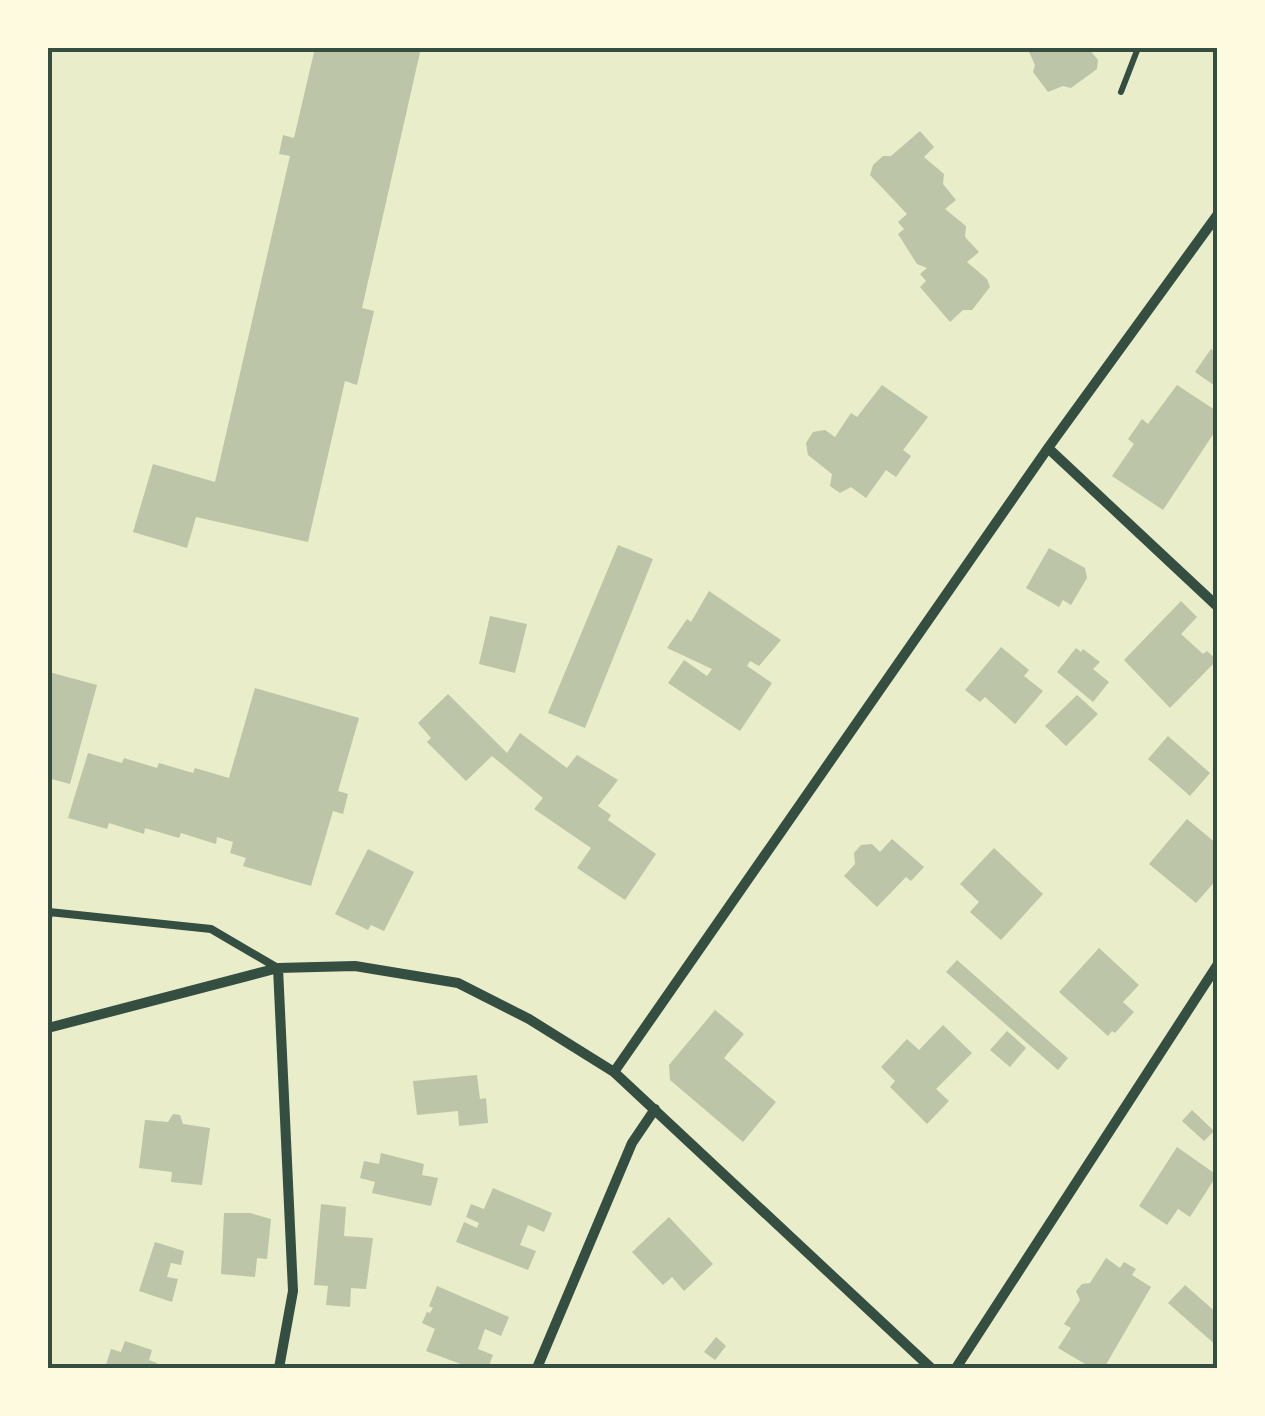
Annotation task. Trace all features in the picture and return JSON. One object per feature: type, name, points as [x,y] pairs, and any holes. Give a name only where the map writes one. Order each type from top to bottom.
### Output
[{"type":"street","points":[[614,1072],[1048,448],[1218,214]]},
{"type":"street","points":[[1048,448],[1218,607]]},
{"type":"street","points":[[956,1368],[1218,964]]},
{"type":"street","points":[[48,1028],[278,968],[355,966],[458,983],[529,1020],[614,1072],[932,1368]]},
{"type":"street","points":[[278,968],[293,1291],[280,1368]]},
{"type":"street","points":[[537,1368],[632,1143],[654,1109]]},
{"type":"lane","points":[[48,919],[49,912],[210,929],[278,968]]},
{"type":"path","points":[[1121,92],[1138,48]]},
{"type":"building","points":[[315,48],[421,48],[362,308],[374,311],[357,385],[345,381],[308,542],[196,517],[187,548],[133,532],[153,464],[215,482],[290,156],[279,154],[283,135],[294,138]]},
{"type":"building","points":[[1088,48],[1098,60],[1097,69],[1071,88],[1063,86],[1048,92],[1033,72],[1035,65],[1028,50]]},
{"type":"building","points":[[920,131],[934,147],[924,157],[944,174],[943,184],[956,200],[945,209],[966,226],[965,237],[979,252],[967,262],[987,279],[990,287],[972,310],[963,310],[950,322],[920,287],[926,281],[920,274],[927,268],[917,264],[898,234],[904,229],[898,222],[907,214],[870,175],[873,165],[883,156],[891,156]]},
{"type":"building","points":[[1211,349],[1218,353],[1218,388],[1195,372]]},
{"type":"building","points":[[882,385],[928,417],[903,450],[911,456],[896,477],[886,470],[866,498],[851,487],[840,493],[830,486],[832,474],[808,455],[806,443],[813,432],[825,430],[835,437],[851,413],[857,417]]},
{"type":"building","points":[[1177,385],[1218,412],[1218,427],[1163,510],[1112,476],[1134,444],[1128,439],[1142,419],[1148,424]]},
{"type":"building","points":[[618,545],[653,559],[585,728],[548,713]]},
{"type":"building","points":[[1049,548],[1085,568],[1087,578],[1071,605],[1063,600],[1059,607],[1026,588]]},
{"type":"building","points":[[709,591],[781,640],[759,666],[750,661],[747,666],[772,683],[740,731],[668,683],[684,660],[707,676],[712,669],[667,648],[687,619],[691,622]]},
{"type":"building","points":[[1181,601],[1197,617],[1181,634],[1203,654],[1207,651],[1217,660],[1170,708],[1124,660]]},
{"type":"building","points":[[490,616],[527,624],[515,673],[479,664]]},
{"type":"building","points":[[1001,647],[1029,670],[1024,676],[1043,691],[1015,724],[985,697],[980,702],[965,690]]},
{"type":"building","points":[[1076,648],[1100,662],[1093,669],[1109,682],[1093,702],[1057,672]]},
{"type":"building","points":[[49,672],[97,685],[70,784],[48,778]]},
{"type":"building","points":[[255,688],[359,718],[338,791],[348,794],[343,814],[333,811],[311,886],[243,866],[246,858],[230,853],[233,842],[217,837],[216,844],[181,833],[179,838],[145,828],[144,834],[109,823],[107,829],[68,818],[88,753],[157,768],[159,763],[193,773],[195,768],[229,778]]},
{"type":"building","points":[[448,694],[507,753],[520,733],[567,768],[577,755],[618,780],[598,806],[611,815],[608,820],[656,854],[625,900],[577,868],[591,848],[534,809],[543,798],[492,756],[466,781],[427,742],[431,738],[418,723]]},
{"type":"building","points":[[1077,695],[1098,714],[1066,746],[1045,726]]},
{"type":"building","points":[[1168,736],[1210,773],[1190,796],[1148,759]]},
{"type":"building","points":[[1187,819],[1218,845],[1218,878],[1196,903],[1149,864]]},
{"type":"building","points":[[892,839],[924,867],[911,881],[906,877],[877,907],[844,876],[855,864],[854,853],[861,845],[872,844],[880,852]]},
{"type":"building","points":[[994,848],[1043,894],[1001,940],[970,912],[979,902],[960,884]]},
{"type":"building","points":[[368,849],[414,872],[384,931],[371,925],[368,930],[335,914]]},
{"type":"building","points":[[1099,948],[1139,985],[1123,1002],[1134,1012],[1108,1036],[1059,992]]},
{"type":"building","points":[[957,960],[1068,1058],[1058,1070],[946,972]]},
{"type":"building","points":[[715,1010],[744,1034],[724,1058],[776,1102],[743,1142],[670,1080],[669,1065]]},
{"type":"building","points":[[943,1025],[972,1053],[936,1089],[949,1101],[927,1124],[890,1087],[895,1081],[881,1067],[907,1039],[919,1050]]},
{"type":"building","points":[[1007,1031],[1026,1048],[1010,1067],[990,1050]]},
{"type":"building","points":[[477,1075],[480,1099],[486,1098],[488,1123],[459,1126],[458,1111],[417,1115],[413,1081]]},
{"type":"building","points":[[1192,1110],[1214,1131],[1204,1141],[1182,1121]]},
{"type":"building","points":[[173,1114],[180,1115],[183,1124],[210,1128],[202,1185],[171,1182],[172,1172],[139,1168],[145,1120],[168,1122]]},
{"type":"building","points":[[1177,1147],[1217,1175],[1190,1217],[1178,1209],[1167,1225],[1139,1206]]},
{"type":"building","points":[[381,1153],[424,1164],[422,1175],[438,1178],[431,1206],[372,1193],[375,1182],[360,1178],[364,1161],[379,1164]]},
{"type":"building","points":[[493,1188],[552,1213],[544,1232],[528,1225],[520,1245],[536,1251],[528,1270],[456,1242],[464,1222],[477,1228],[479,1223],[466,1217],[471,1204],[484,1209]]},
{"type":"building","points":[[321,1204],[346,1207],[344,1236],[373,1238],[366,1289],[351,1288],[350,1307],[326,1305],[328,1286],[314,1285]]},
{"type":"building","points":[[224,1213],[250,1213],[271,1219],[267,1259],[257,1258],[255,1277],[221,1274]]},
{"type":"building","points":[[669,1217],[713,1264],[684,1291],[672,1277],[663,1285],[632,1252]]},
{"type":"building","points":[[155,1242],[184,1251],[181,1265],[171,1263],[167,1277],[178,1279],[172,1302],[139,1291]]},
{"type":"building","points":[[1106,1258],[1120,1268],[1124,1262],[1136,1269],[1132,1275],[1151,1287],[1104,1368],[1092,1368],[1058,1348],[1071,1328],[1064,1324],[1080,1300],[1076,1291],[1082,1284],[1090,1283]]},
{"type":"building","points":[[1185,1285],[1218,1314],[1218,1347],[1168,1303]]},
{"type":"building","points":[[437,1286],[509,1317],[501,1336],[485,1329],[478,1349],[493,1355],[488,1368],[471,1368],[426,1351],[435,1329],[422,1323],[433,1308],[429,1306]]},
{"type":"building","points":[[716,1337],[726,1346],[715,1360],[704,1352]]},
{"type":"building","points":[[125,1341],[152,1350],[149,1360],[157,1363],[155,1368],[105,1368],[111,1349],[121,1352]]}]
